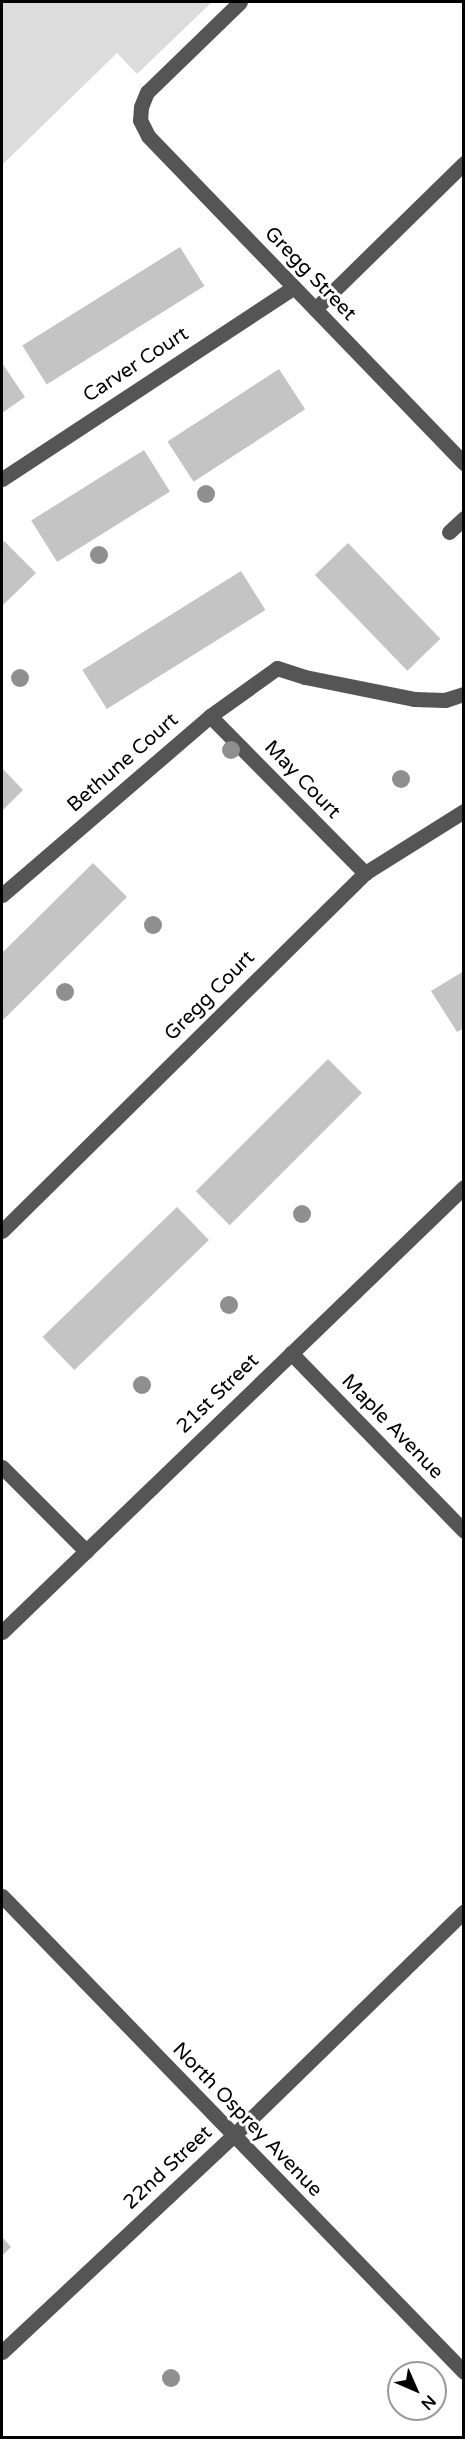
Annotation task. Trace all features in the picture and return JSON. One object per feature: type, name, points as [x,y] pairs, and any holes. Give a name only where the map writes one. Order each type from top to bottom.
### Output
[{"type":"street","name":"Gregg Street","points":[[240,2],[147,92],[141,107],[140,120],[148,136],[464,463]]},
{"type":"street","points":[[315,309],[464,163]]},
{"type":"street","name":"Carver Court","points":[[2,479],[294,287]]},
{"type":"street","points":[[449,532],[464,518]]},
{"type":"street","name":"Bethune Court","points":[[2,895],[210,716],[277,668],[305,677],[414,699],[445,700],[464,694]]},
{"type":"street","name":"May Court","points":[[210,716],[364,873]]},
{"type":"street","name":"Gregg Court","points":[[2,1231],[364,873],[464,811]]},
{"type":"street","name":"21st Street","points":[[2,1632],[464,1187]]},
{"type":"street","name":"Maple Avenue","points":[[291,1353],[464,1531]]},
{"type":"street","points":[[2,1467],[86,1551]]},
{"type":"street","name":"North Osprey Avenue","points":[[2,1896],[464,2372]]},
{"type":"street","name":"22nd Street","points":[[2,2352],[233,2136],[464,1911]]},
{"type":"shaded area","points":[[2,2],[212,2],[137,74],[117,53],[2,165]]},
{"type":"building","points":[[180,247],[204,286],[47,385],[22,346]]},
{"type":"building","points":[[2,363],[25,397],[2,413]]},
{"type":"building","points":[[279,369],[305,409],[194,482],[167,441]]},
{"type":"building","points":[[144,450],[170,492],[57,562],[31,520]]},
{"type":"building","points":[[4,541],[36,573],[2,606],[2,544]]},
{"type":"building","points":[[348,543],[440,639],[407,671],[315,575]]},
{"type":"building","points":[[241,571],[265,610],[107,709],[82,670]]},
{"type":"building","points":[[2,768],[23,790],[2,811]]},
{"type":"building","points":[[93,863],[127,897],[2,1021],[2,953]]},
{"type":"building","points":[[464,971],[464,1028],[457,1032],[431,991]]},
{"type":"building","points":[[328,1059],[362,1093],[230,1225],[196,1191]]},
{"type":"building","points":[[177,1207],[209,1240],[74,1370],[42,1337]]},
{"type":"building","points":[[2,2237],[11,2247],[2,2256]]}]
